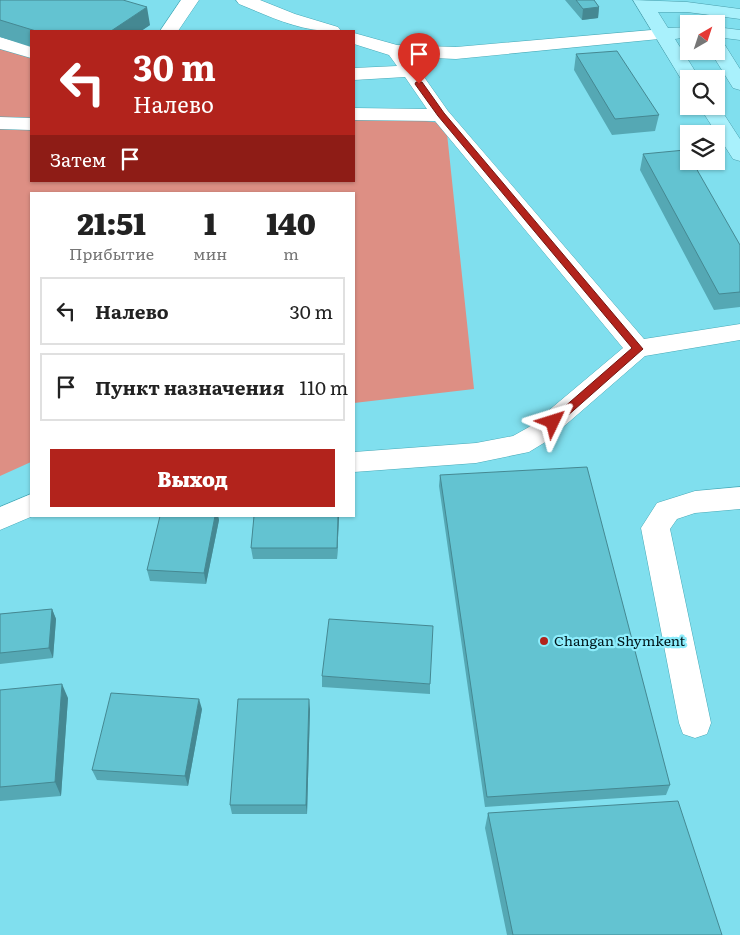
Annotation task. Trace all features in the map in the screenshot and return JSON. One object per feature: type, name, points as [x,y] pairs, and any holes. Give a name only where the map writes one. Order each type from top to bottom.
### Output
[{"type":"main road","points":[[644,4],[684,4],[740,14]]},
{"type":"main road","points":[[644,4],[686,70]]},
{"type":"main road","points":[[684,4],[693,15]]},
{"type":"main road","points":[[663,34],[680,33]]},
{"type":"main road","points":[[725,33],[740,35]]},
{"type":"main road","points":[[725,60],[740,84]]},
{"type":"main road","points":[[715,115],[740,154]]},
{"type":"street","points":[[170,30],[190,0]]},
{"type":"street","points":[[246,0],[289,18],[329,30]]},
{"type":"street","points":[[355,38],[396,51],[456,53],[663,34]]},
{"type":"street","points":[[0,43],[30,52]]},
{"type":"street","points":[[396,51],[441,115],[638,349]]},
{"type":"street","points":[[355,74],[409,71]]},
{"type":"street","points":[[355,114],[441,115]]},
{"type":"street","points":[[0,123],[30,124]]},
{"type":"street","points":[[355,462],[476,453],[519,445],[538,434],[638,349],[740,332]]},
{"type":"street","points":[[694,723],[655,528],[667,511],[695,502],[740,498]]},
{"type":"street","points":[[0,519],[30,505]]},
{"type":"shaded area","points":[[0,42],[30,51],[30,182],[355,182],[355,110],[446,124],[474,389],[355,403],[355,192],[30,192],[30,462],[0,476]]},
{"type":"building","points":[[0,0],[123,0],[147,7],[112,30],[33,30],[0,20]]},
{"type":"building","points":[[576,0],[594,0],[599,7],[583,9]]},
{"type":"building","points":[[617,51],[659,115],[615,119],[576,54]]},
{"type":"building","points":[[680,150],[680,170],[697,170],[740,245],[740,292],[719,294],[643,154]]},
{"type":"building","name":"Changan Shymkent","points":[[587,467],[670,785],[487,797],[440,475]]},
{"type":"building","points":[[160,517],[215,517],[204,573],[147,570]]},
{"type":"building","points":[[254,517],[338,517],[337,548],[251,548]]},
{"type":"building","points":[[52,609],[49,648],[0,653],[0,614]]},
{"type":"building","points":[[329,619],[433,626],[430,684],[322,676]]},
{"type":"building","points":[[62,684],[55,782],[0,787],[0,690]]},
{"type":"building","points":[[111,693],[199,699],[185,776],[92,770]]},
{"type":"building","points":[[238,699],[309,699],[306,805],[230,805]]},
{"type":"building","points":[[678,801],[722,935],[513,935],[488,813]]},
{"type":"place","name":"Changan Shymkent","points":[[544,641]]},
{"type":"route","points":[[419,84],[441,115],[638,349],[553,422]]}]
